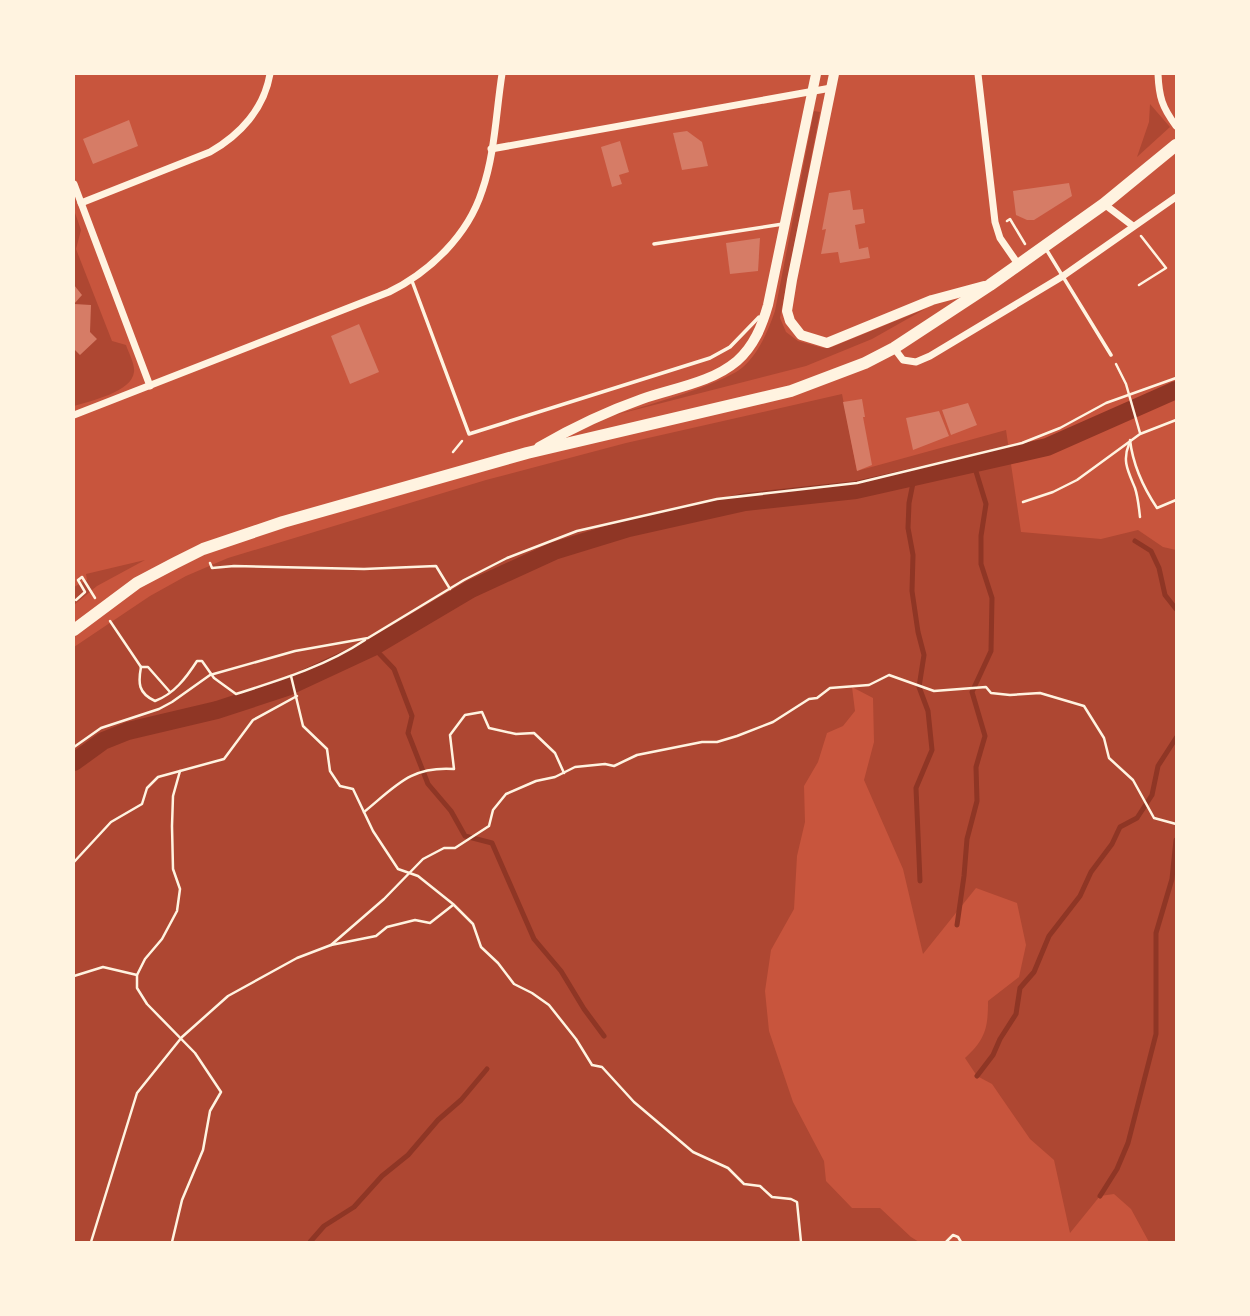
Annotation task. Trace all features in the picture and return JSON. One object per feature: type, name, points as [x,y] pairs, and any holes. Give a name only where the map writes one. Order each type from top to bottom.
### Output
[{"type":"highway","points":[[74,630],[137,583],[203,549],[283,522],[527,453],[791,391],[837,375],[894,348],[990,285],[1104,204],[1177,145]]},
{"type":"main road","points":[[527,453],[593,417],[712,377],[737,361],[752,344],[768,305],[816,74]]},
{"type":"main road","points":[[834,74],[792,280],[787,312],[794,329],[801,335],[827,343],[932,300],[990,285]]},
{"type":"street","points":[[81,202],[210,152],[229,141],[258,108],[268,86],[270,74]]},
{"type":"street","points":[[74,415],[412,281],[438,258],[468,220],[482,193],[502,74]]},
{"type":"street","points":[[978,74],[995,222],[1000,238],[1018,264]]},
{"type":"street","points":[[1158,74],[1159,96],[1164,110],[1177,126]]},
{"type":"street","points":[[491,149],[831,89]]},
{"type":"street","points":[[74,184],[150,386]]},
{"type":"street","points":[[894,348],[903,360],[916,362],[923,359],[1063,276],[1177,197]]},
{"type":"street","points":[[1104,204],[1133,226]]},
{"type":"lane","points":[[654,244],[785,223]]},
{"type":"lane","points":[[1044,247],[1111,355]]},
{"type":"lane","points":[[412,281],[469,434],[710,358],[730,347],[756,322],[768,305]]},
{"type":"path","points":[[1014,235],[1006,222],[1010,219],[1016,228]]},
{"type":"path","points":[[1133,226],[1166,268],[1139,285]]},
{"type":"path","points":[[1111,355],[1126,384],[1140,433]]},
{"type":"path","points":[[131,655],[141,667],[141,690],[155,701],[186,679],[197,662],[202,661],[214,678],[236,694],[291,676],[350,650],[507,558],[576,531],[717,499],[857,483],[924,468],[1022,443],[1060,428],[1105,403],[1177,378]]},
{"type":"path","points":[[1023,502],[1054,492],[1077,480],[1140,433],[1177,420]]},
{"type":"path","points":[[453,452],[469,434]]},
{"type":"path","points":[[1130,440],[1132,457],[1143,488],[1157,508],[1177,500]]},
{"type":"path","points":[[1130,440],[1124,456],[1136,491],[1140,517]]},
{"type":"path","points":[[203,549],[212,568],[234,566],[364,569],[436,566],[450,589]]},
{"type":"path","points":[[76,600],[85,592],[78,580],[82,577]]},
{"type":"path","points":[[74,747],[101,728],[159,709],[210,675],[295,651],[368,638]]},
{"type":"path","points":[[141,667],[148,667],[171,691]]},
{"type":"path","points":[[331,945],[431,855],[444,848],[455,848],[489,826],[494,810],[506,794],[575,767],[605,764],[614,766],[637,755],[702,742],[717,742],[737,736],[773,722],[830,688],[869,685],[889,675],[934,691],[986,687],[991,693],[1040,693],[1084,706],[1104,738],[1109,758],[1133,780],[1154,818],[1177,824]]},
{"type":"path","points":[[291,676],[303,726],[327,749],[330,771],[340,786],[353,789],[363,813],[398,869],[418,876],[453,904],[473,925],[481,947],[514,984],[549,1004],[592,1065],[602,1067],[674,1137],[693,1152],[728,1168],[744,1184],[760,1186],[772,1197],[797,1202],[801,1242]]},
{"type":"path","points":[[74,862],[111,822],[142,804],[147,788],[158,777],[224,759],[253,720],[297,696]]},
{"type":"path","points":[[363,813],[409,775],[433,768],[454,769],[450,734],[465,715],[482,712],[489,728],[516,734],[534,733],[555,753],[564,773]]},
{"type":"path","points":[[172,1242],[182,1199],[203,1150],[211,1111],[221,1092],[195,1053],[147,1004],[137,988],[137,975],[145,959],[162,939],[177,911],[180,889],[173,869],[172,826],[173,796],[180,771]]},
{"type":"path","points":[[91,1242],[137,1093],[182,1037],[228,996],[297,958],[331,945],[376,936],[387,927],[415,920],[430,923],[453,904]]},
{"type":"path","points":[[74,976],[103,967],[137,975]]},
{"type":"path","points":[[946,1242],[953,1235],[961,1242]]},
{"type":"shaded area","points":[[1150,104],[1170,127],[1137,157],[1149,122]]},
{"type":"shaded area","points":[[814,111],[820,112],[780,318],[786,332],[798,341],[823,348],[832,347],[925,309],[872,339],[806,366],[615,415],[682,394],[733,374],[749,361],[758,348],[775,311]]},
{"type":"shaded area","points":[[74,210],[81,230],[76,249],[112,341],[126,345],[134,372],[132,379],[118,390],[74,406]]},
{"type":"shaded area","points":[[842,394],[857,471],[1006,430],[1021,532],[1101,539],[1138,530],[1163,547],[1176,550],[1176,1242],[1149,1242],[1131,1209],[1114,1194],[1100,1196],[1070,1233],[1054,1160],[1030,1139],[992,1084],[977,1076],[965,1058],[982,1038],[988,1001],[1019,977],[1026,945],[1017,903],[976,888],[923,954],[903,869],[864,780],[874,742],[873,698],[852,687],[855,711],[843,726],[827,733],[818,762],[804,786],[805,822],[797,856],[794,909],[771,950],[765,991],[769,1031],[793,1102],[824,1161],[826,1181],[852,1208],[880,1208],[919,1242],[74,1242],[74,647],[150,596],[186,576],[228,558],[486,480],[626,443]]},
{"type":"shaded area","points":[[145,560],[97,586],[74,605],[74,587],[87,580],[86,574]]},
{"type":"building","points":[[129,120],[138,146],[93,164],[83,139]]},
{"type":"building","points":[[687,131],[702,142],[708,166],[682,170],[673,133]]},
{"type":"building","points":[[620,141],[629,172],[619,175],[622,184],[612,187],[601,147]]},
{"type":"building","points":[[1069,183],[1072,196],[1034,220],[1016,215],[1013,191]]},
{"type":"building","points":[[850,190],[853,210],[863,209],[865,223],[855,225],[859,249],[868,247],[870,258],[840,263],[838,252],[821,254],[826,229],[822,230],[829,193]]},
{"type":"building","points":[[760,238],[758,271],[730,274],[726,243]]},
{"type":"building","points":[[74,285],[82,295],[74,304]]},
{"type":"building","points":[[74,304],[91,305],[90,332],[97,339],[80,355],[74,349]]},
{"type":"building","points":[[359,324],[379,372],[350,384],[331,336]]},
{"type":"building","points":[[862,399],[872,465],[857,471],[843,402]]},
{"type":"building","points":[[968,403],[977,425],[951,435],[942,410]]},
{"type":"building","points":[[939,411],[949,436],[913,450],[906,418]]},
{"type":"waterway","points":[[74,762],[103,741],[128,731],[217,710],[287,687],[373,647],[471,589],[554,551],[629,528],[745,502],[856,490],[1047,447],[1176,390]]},
{"type":"waterway","points":[[957,925],[967,839],[977,801],[976,767],[985,736],[972,692],[991,651],[992,598],[981,564],[981,536],[986,504],[974,465]]},
{"type":"waterway","points":[[914,478],[908,528],[913,555],[912,591],[924,655],[919,687],[928,711],[932,750],[916,788],[920,881]]},
{"type":"waterway","points":[[1135,541],[1151,551],[1159,568],[1165,595],[1176,609]]},
{"type":"waterway","points":[[373,647],[394,669],[412,716],[408,733],[428,784],[451,811],[465,836],[492,843],[534,939],[561,971],[604,1036]]},
{"type":"waterway","points":[[977,1076],[993,1055],[1016,1014],[1020,988],[1034,972],[1049,936],[1080,896],[1091,872],[1112,844],[1120,827],[1137,818],[1152,795],[1158,766],[1176,738]]},
{"type":"waterway","points":[[1100,1196],[1117,1169],[1128,1143],[1156,1034],[1156,933],[1172,879],[1176,840]]},
{"type":"waterway","points":[[310,1242],[324,1226],[354,1207],[382,1176],[408,1155],[487,1069]]}]
